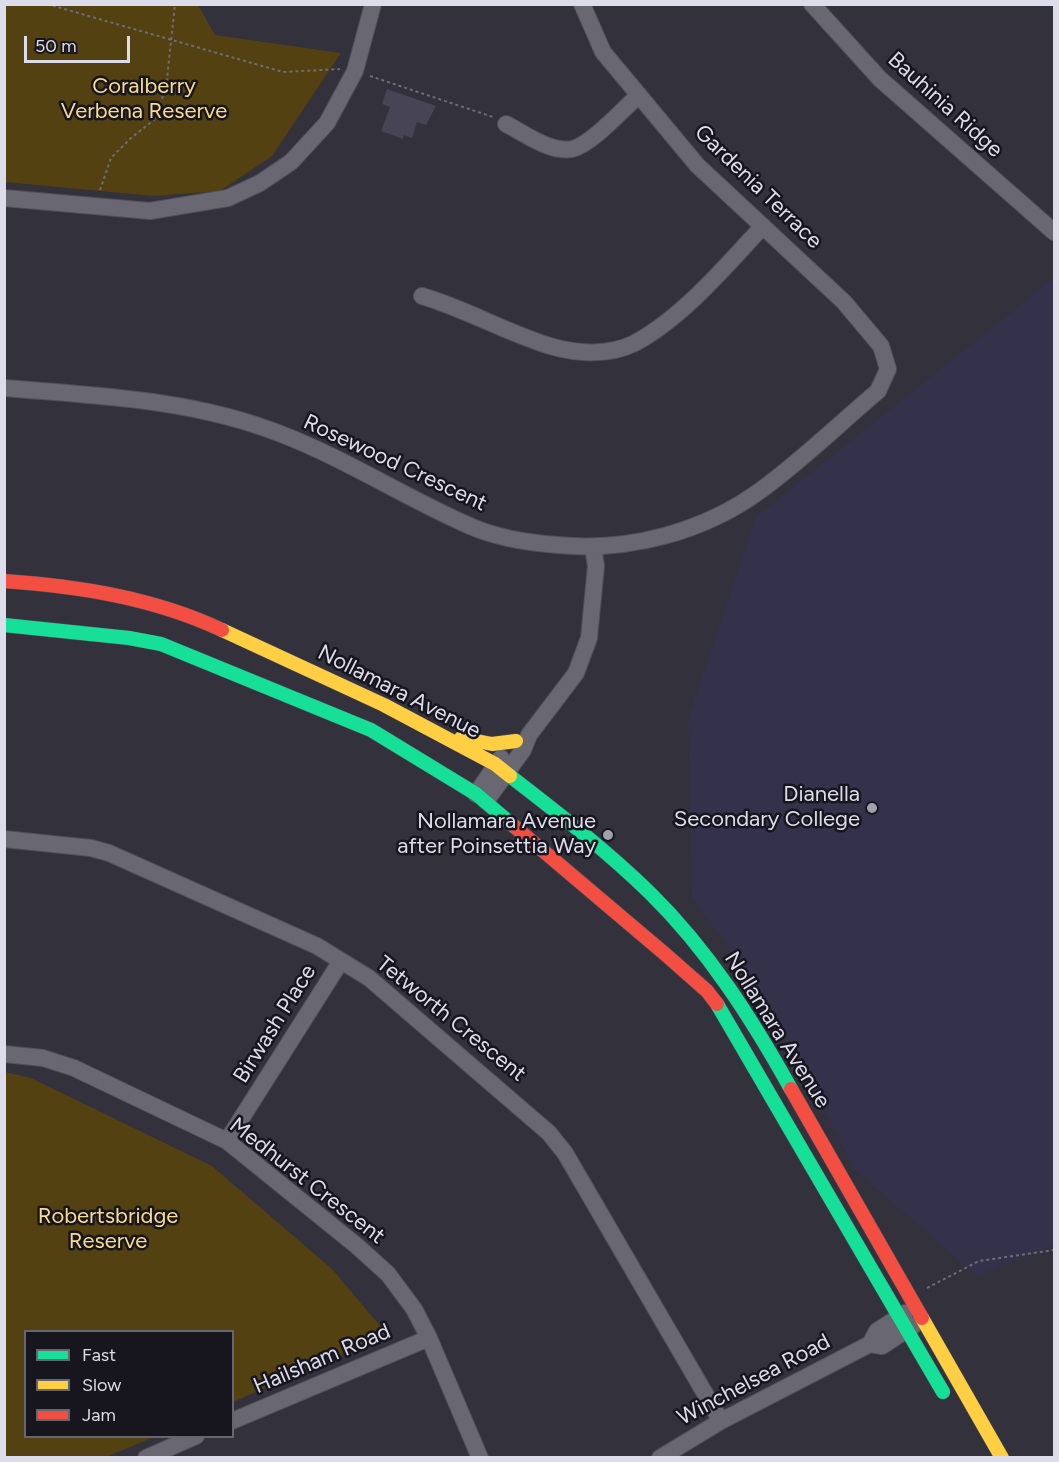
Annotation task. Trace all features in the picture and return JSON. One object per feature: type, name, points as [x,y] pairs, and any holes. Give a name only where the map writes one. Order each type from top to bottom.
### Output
[{"type":"main road","name":"Nollamara Avenue","points":[[4,581],[53,584],[96,592],[148,603],[199,619],[384,705],[500,768],[537,796],[640,883],[711,963],[759,1032],[920,1305],[1002,1458]]},
{"type":"main road","name":"Nollamara Avenue","points":[[4,625],[108,635],[161,644],[371,730],[481,797],[707,991],[726,1016],[953,1407]]},
{"type":"main road","points":[[436,733],[492,744],[523,742],[524,769],[537,796]]},
{"type":"main road","points":[[640,883],[650,902],[676,936],[665,954]]},
{"type":"street","points":[[4,198],[150,211],[228,198],[260,183],[291,162],[327,123],[350,84],[373,4]]},
{"type":"street","name":"Gardenia Terrace","points":[[582,4],[603,52],[697,165],[844,302],[881,346],[888,369]]},
{"type":"street","name":"Bauhinia Ridge","points":[[812,4],[880,79],[1054,232]]},
{"type":"street","points":[[506,124],[552,147],[572,149],[592,137],[639,95]]},
{"type":"street","points":[[422,296],[459,307],[548,345],[579,353],[608,351],[634,343],[659,326],[711,282],[763,226]]},
{"type":"street","name":"Rosewood Crescent","points":[[4,388],[138,399],[207,410],[282,434],[472,527],[526,542],[593,548],[645,541],[689,527],[760,491],[878,392],[888,369]]},
{"type":"street","points":[[481,797],[500,768],[576,673],[589,638],[596,566],[593,548]]},
{"type":"street","name":"Tetworth Crescent","points":[[4,839],[92,848],[110,853],[317,946],[369,978],[549,1133],[565,1153],[721,1421]]},
{"type":"street","name":"Birwash Place","points":[[227,1141],[341,961]]},
{"type":"street","name":"Medhurst Crescent","points":[[4,1054],[43,1058],[74,1068],[227,1141],[357,1246],[388,1274],[402,1291],[429,1338],[480,1458]]},
{"type":"street","name":"Winchelsea Road","points":[[660,1458],[721,1421],[870,1344],[882,1346],[920,1305]]},
{"type":"street","name":"Hailsham Road","points":[[234,1420],[429,1338]]},
{"type":"street","points":[[146,1458],[194,1438]]},
{"type":"path","points":[[47,4],[283,72],[346,68]]},
{"type":"path","points":[[98,206],[100,184],[111,158],[154,120],[166,88],[175,4]]},
{"type":"path","points":[[367,75],[480,111],[506,124]]},
{"type":"path","points":[[920,1305],[979,1261],[1054,1250]]},
{"type":"shaded area","name":"Dianella Secondary College","points":[[1054,278],[1054,1245],[977,1276],[854,1169],[772,1007],[692,897],[688,719],[756,517]]},
{"type":"green space","name":"Coralberry Verbena Reserve","points":[[4,5],[198,5],[215,35],[341,53],[272,156],[220,191],[153,196],[5,182]]},
{"type":"green space","name":"Robertsbridge Reserve","points":[[5,1072],[31,1078],[212,1166],[332,1269],[387,1334],[234,1402],[234,1330],[24,1330],[24,1438],[152,1438],[106,1457],[5,1457]]},
{"type":"building","points":[[387,89],[436,106],[426,125],[417,122],[412,138],[404,135],[403,139],[381,131],[390,107],[382,104]]},
{"type":"traffic: fast","points":[[4,625],[129,638],[161,644],[371,730],[476,794],[515,827]]},
{"type":"traffic: fast","points":[[510,776],[634,877],[671,915],[728,986],[791,1089]]},
{"type":"traffic: fast","points":[[717,1004],[943,1392]]},
{"type":"traffic: slow","points":[[222,630],[384,705],[495,764],[510,776]]},
{"type":"traffic: slow","points":[[461,738],[492,744],[516,741]]},
{"type":"traffic: slow","points":[[922,1318],[1002,1458]]},
{"type":"traffic: jam","points":[[4,581],[60,586],[115,595],[170,610],[222,630]]},
{"type":"traffic: jam","points":[[515,827],[665,954],[707,991],[717,1004]]},
{"type":"traffic: jam","points":[[791,1089],[922,1318]]},
{"type":"place","name":"Dianella Secondary College","points":[[872,808]]},
{"type":"place","name":"Nollamara Avenue after Poinsettia Way","points":[[608,835]]}]
